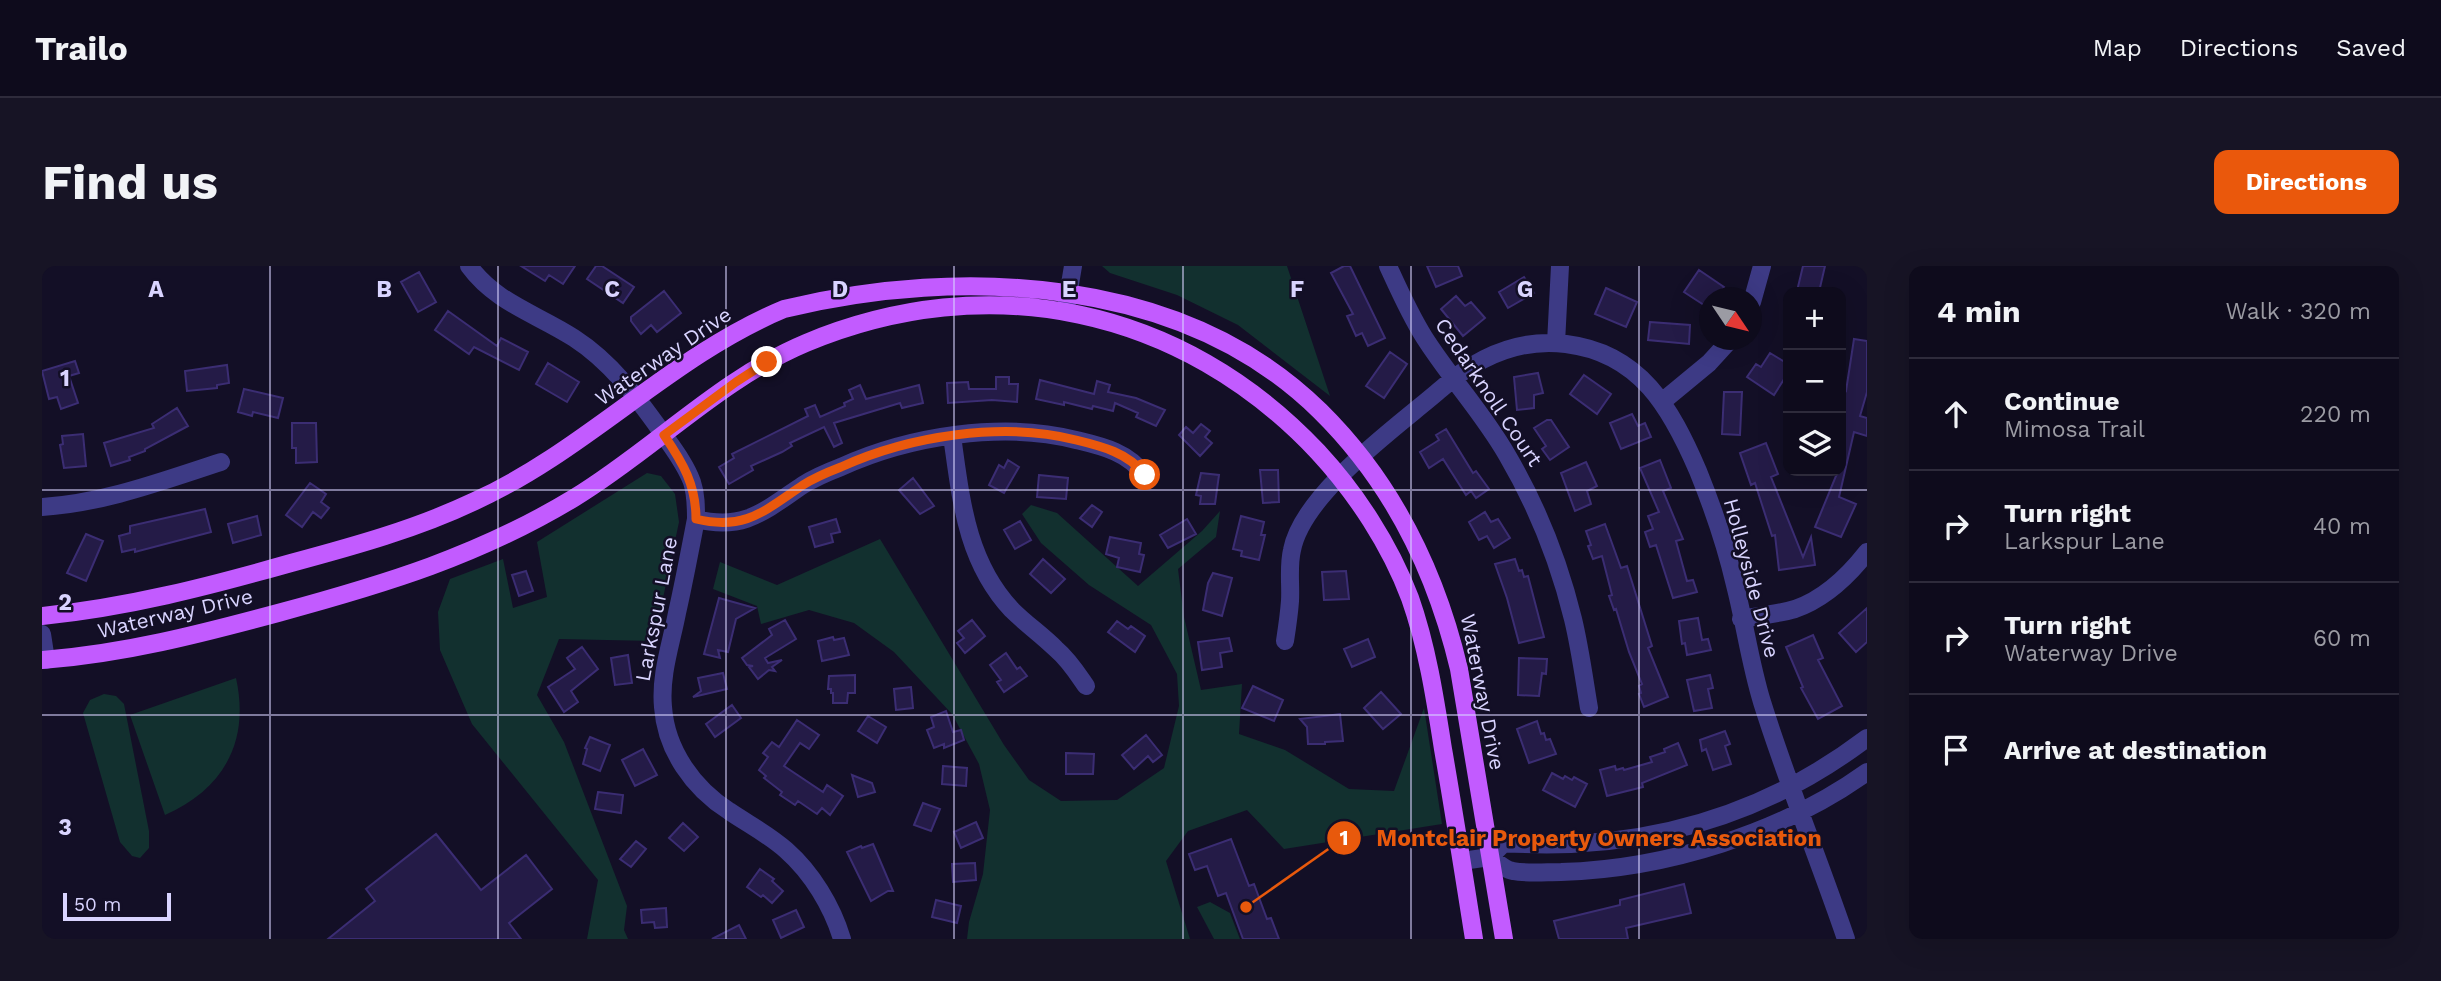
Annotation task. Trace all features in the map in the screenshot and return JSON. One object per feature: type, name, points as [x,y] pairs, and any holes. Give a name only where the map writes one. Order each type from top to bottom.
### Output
[{"type":"main road","name":"Waterway Drive","points":[[42,615],[136,603],[180,594],[381,538],[432,520],[523,477],[566,451],[709,348],[784,309],[854,286],[901,277],[982,272],[1072,274],[1154,306],[1223,338],[1283,379],[1318,409],[1361,458],[1406,524],[1438,592],[1459,669],[1504,939]]},
{"type":"main road","name":"Waterway Drive","points":[[44,660],[101,654],[185,638],[370,588],[483,547],[526,526],[605,478],[767,362],[800,346],[866,322],[943,307],[983,304],[1065,311],[1135,330],[1211,365],[1274,409],[1296,429],[1340,478],[1364,511],[1386,547],[1410,599],[1433,687],[1474,939]]},
{"type":"street","name":"Larkspur Lane","points":[[469,266],[497,295],[515,307],[557,327],[601,358],[622,378],[685,466],[696,500],[696,519],[663,674],[663,707],[667,730],[674,750],[685,768],[709,797],[768,835],[802,866],[819,890],[842,939]]},
{"type":"street","name":"Cedarknoll Court","points":[[1388,266],[1425,338],[1506,453],[1526,489],[1549,543],[1574,621],[1589,708]]},
{"type":"street","points":[[1556,343],[1560,266]]},
{"type":"street","points":[[1756,287],[1762,266]]},
{"type":"street","points":[[1065,311],[1072,274]]},
{"type":"street","name":"Holleyside Drive","points":[[1285,641],[1292,549],[1297,531],[1315,502],[1454,377],[1474,364],[1517,346],[1556,343],[1574,345],[1600,352],[1620,362],[1638,375],[1663,401],[1705,488],[1729,562],[1762,703],[1846,939]]},
{"type":"street","points":[[1663,401],[1694,377],[1720,350]]},
{"type":"street","points":[[696,519],[713,523],[746,520],[768,510],[806,483],[844,465],[905,445],[952,436],[1035,433],[1066,437],[1121,454],[1145,475]]},
{"type":"street","points":[[952,436],[962,510],[969,537],[990,582],[1010,608],[1070,663],[1086,686]]},
{"type":"street","points":[[42,506],[92,500],[132,491],[221,463]]},
{"type":"street","points":[[1741,619],[1796,608],[1818,597],[1838,583],[1867,552]]},
{"type":"street","points":[[42,634],[44,660]]},
{"type":"street","points":[[1462,861],[1490,857],[1504,843],[1594,844],[1675,831],[1722,817],[1792,787],[1867,738]]},
{"type":"street","points":[[1490,857],[1511,871],[1588,871],[1677,857],[1732,839],[1801,811],[1839,792],[1867,772]]},
{"type":"green space","points":[[1102,266],[1287,266],[1330,396],[1238,325],[1177,295],[1110,273]]},
{"type":"green space","points":[[647,473],[661,476],[675,494],[679,522],[654,641],[559,639],[537,695],[564,742],[627,906],[624,930],[628,939],[587,939],[598,880],[472,724],[440,650],[438,612],[450,579],[503,559],[513,608],[547,597],[537,542]]},
{"type":"green space","points":[[1031,505],[1057,513],[1138,586],[1202,531],[1220,511],[1216,537],[1178,569],[1184,617],[1201,690],[1242,684],[1239,734],[1285,750],[1349,789],[1394,791],[1424,708],[1442,824],[1284,849],[1247,810],[1188,831],[1166,861],[1190,939],[967,939],[969,922],[983,874],[990,810],[979,764],[952,714],[894,652],[854,623],[809,610],[761,624],[757,606],[713,589],[720,562],[777,585],[880,539],[1004,745],[1029,780],[1061,801],[1117,800],[1164,768],[1179,706],[1177,674],[1151,625],[1089,585],[1041,543],[1022,514]]},
{"type":"green space","points":[[236,678],[239,722],[228,760],[217,777],[203,791],[165,815],[130,715]]},
{"type":"green space","points":[[104,694],[116,696],[124,704],[149,831],[149,848],[140,858],[132,856],[120,842],[83,713],[90,700]]},
{"type":"green space","points":[[1210,902],[1230,913],[1240,939],[1214,939],[1197,907]]},
{"type":"building","points":[[521,266],[575,266],[563,284],[549,275],[545,281]]},
{"type":"building","points":[[596,266],[602,266],[634,287],[623,303],[587,279]]},
{"type":"building","points":[[1350,266],[1385,338],[1368,346],[1362,333],[1356,336],[1347,316],[1353,314],[1331,273]]},
{"type":"building","points":[[1427,266],[1458,266],[1462,276],[1436,287]]},
{"type":"building","points":[[1803,266],[1825,266],[1820,287],[1798,287]]},
{"type":"building","points":[[1699,270],[1724,287],[1699,287],[1699,302],[1684,292]]},
{"type":"building","points":[[419,272],[436,302],[418,312],[401,282]]},
{"type":"building","points":[[1524,277],[1534,293],[1508,308],[1499,292]]},
{"type":"building","points":[[1606,288],[1637,302],[1626,327],[1595,314]]},
{"type":"building","points":[[664,291],[681,313],[657,332],[651,325],[641,334],[631,317]]},
{"type":"building","points":[[1456,296],[1465,306],[1471,302],[1485,318],[1463,336],[1441,309]]},
{"type":"building","points":[[448,311],[497,346],[501,338],[528,352],[519,370],[474,347],[469,354],[435,330]]},
{"type":"building","points":[[1650,322],[1690,325],[1689,344],[1648,340]]},
{"type":"building","points":[[1854,339],[1867,341],[1867,392],[1860,416],[1867,418],[1867,436],[1854,432],[1846,467],[1846,413],[1846,391]]},
{"type":"building","points":[[1390,352],[1407,364],[1384,398],[1366,386]]},
{"type":"building","points":[[1770,353],[1783,361],[1783,381],[1774,395],[1747,377],[1756,364],[1761,367]]},
{"type":"building","points":[[75,361],[79,373],[69,376],[78,403],[61,409],[57,397],[49,399],[42,371]]},
{"type":"building","points":[[548,363],[579,382],[567,402],[536,384]]},
{"type":"building","points":[[227,365],[229,383],[217,385],[217,388],[187,391],[185,371]]},
{"type":"building","points":[[1538,373],[1543,393],[1534,395],[1534,408],[1517,410],[1514,377]]},
{"type":"building","points":[[1584,375],[1611,394],[1597,414],[1570,394]]},
{"type":"building","points":[[996,377],[1009,377],[1009,384],[1018,384],[1017,402],[992,400],[948,403],[947,383],[968,382],[969,389],[996,389]]},
{"type":"building","points":[[1040,380],[1094,394],[1097,381],[1110,385],[1108,392],[1136,398],[1165,410],[1156,426],[1136,417],[1138,413],[1115,403],[1113,411],[1036,399]]},
{"type":"building","points":[[860,385],[866,399],[919,385],[923,403],[902,408],[900,403],[834,423],[842,443],[834,447],[824,427],[790,443],[792,446],[782,452],[751,466],[753,470],[729,484],[719,467],[734,458],[732,454],[808,416],[805,409],[815,405],[820,417],[845,406],[844,403],[853,399],[849,390]]},
{"type":"building","points":[[244,389],[283,398],[278,418],[253,412],[252,416],[238,412]]},
{"type":"building","points":[[1724,392],[1742,392],[1740,435],[1722,434]]},
{"type":"building","points":[[177,408],[188,426],[145,451],[129,457],[130,460],[111,466],[104,443],[154,428],[152,424]]},
{"type":"building","points":[[1632,414],[1638,426],[1645,423],[1651,437],[1621,449],[1610,423]]},
{"type":"building","points":[[1551,420],[1569,447],[1550,460],[1542,449],[1546,446],[1534,428]]},
{"type":"building","points":[[292,423],[316,423],[317,462],[296,463],[296,448],[292,448]]},
{"type":"building","points":[[1201,424],[1210,431],[1205,437],[1212,443],[1200,456],[1179,435],[1186,427],[1193,433]]},
{"type":"building","points":[[1446,429],[1473,473],[1476,471],[1489,489],[1476,498],[1471,491],[1466,495],[1443,459],[1429,468],[1420,452],[1439,440],[1436,435]]},
{"type":"building","points":[[83,434],[86,466],[64,468],[60,445],[63,444],[62,436]]},
{"type":"building","points":[[1766,443],[1778,474],[1771,477],[1803,557],[1811,537],[1815,565],[1779,570],[1775,535],[1772,536],[1755,483],[1751,485],[1740,453]]},
{"type":"building","points":[[1008,460],[1019,467],[1004,493],[989,485],[999,465],[1004,468]]},
{"type":"building","points":[[1660,460],[1671,488],[1663,491],[1683,539],[1676,541],[1687,581],[1693,580],[1697,592],[1673,598],[1656,545],[1650,547],[1645,532],[1653,529],[1648,516],[1659,512],[1640,468]]},
{"type":"building","points":[[1586,462],[1597,486],[1587,491],[1591,504],[1575,511],[1561,473]]},
{"type":"building","points":[[1260,470],[1278,470],[1279,502],[1263,503]]},
{"type":"building","points":[[1201,473],[1219,475],[1215,504],[1200,504],[1201,496],[1196,495]]},
{"type":"building","points":[[1039,475],[1068,478],[1066,499],[1037,497]]},
{"type":"building","points":[[1836,476],[1844,476],[1839,497],[1856,504],[1841,537],[1815,527]]},
{"type":"building","points":[[913,478],[934,506],[920,514],[899,490]]},
{"type":"building","points":[[310,483],[326,494],[321,502],[329,508],[321,518],[313,512],[302,527],[286,515]]},
{"type":"building","points":[[1092,505],[1102,512],[1092,527],[1080,518]]},
{"type":"building","points":[[205,509],[211,532],[135,552],[135,549],[122,552],[119,536],[130,533],[130,526]]},
{"type":"building","points":[[1485,512],[1491,522],[1498,519],[1510,538],[1494,548],[1487,536],[1479,540],[1469,522]]},
{"type":"building","points":[[257,516],[261,535],[233,543],[228,524]]},
{"type":"building","points":[[1241,516],[1264,522],[1261,535],[1265,535],[1259,560],[1241,556],[1242,551],[1233,549]]},
{"type":"building","points":[[836,519],[840,532],[831,534],[833,542],[815,547],[809,527]]},
{"type":"building","points":[[1187,519],[1196,534],[1168,548],[1160,535]]},
{"type":"building","points":[[1020,521],[1031,540],[1015,549],[1004,530]]},
{"type":"building","points":[[1605,524],[1621,568],[1627,566],[1652,646],[1648,648],[1668,697],[1644,707],[1639,694],[1639,686],[1642,684],[1609,596],[1612,595],[1602,556],[1593,559],[1588,546],[1591,545],[1586,531]]},
{"type":"building","points":[[86,534],[103,541],[86,581],[67,573]]},
{"type":"building","points":[[1110,537],[1141,543],[1139,554],[1144,555],[1140,572],[1117,567],[1119,558],[1106,554]]},
{"type":"building","points":[[1043,559],[1065,579],[1051,593],[1030,574]]},
{"type":"building","points":[[1515,559],[1519,571],[1522,570],[1524,577],[1528,576],[1544,637],[1519,643],[1495,564]]},
{"type":"building","points":[[526,571],[533,591],[519,596],[512,575]]},
{"type":"building","points":[[1346,571],[1349,599],[1324,600],[1322,572]]},
{"type":"building","points":[[1213,573],[1232,578],[1222,616],[1203,610],[1208,583]]},
{"type":"building","points":[[719,598],[755,608],[736,619],[728,652],[718,650],[720,658],[704,654]]},
{"type":"building","points":[[1867,608],[1867,642],[1856,652],[1839,633]]},
{"type":"building","points":[[1698,618],[1702,640],[1708,639],[1711,650],[1687,655],[1685,643],[1682,644],[1679,621]]},
{"type":"building","points":[[785,620],[796,639],[765,658],[768,663],[782,660],[772,667],[775,671],[769,670],[758,679],[749,667],[753,666],[747,665],[742,658],[772,635],[769,629]]},
{"type":"building","points":[[972,620],[985,636],[965,653],[957,643],[964,638],[958,631]]},
{"type":"building","points":[[1117,621],[1128,629],[1131,626],[1145,636],[1135,652],[1108,632]]},
{"type":"building","points":[[1813,635],[1823,658],[1818,660],[1842,706],[1818,719],[1801,688],[1803,687],[1786,647]]},
{"type":"building","points":[[833,637],[834,640],[844,638],[849,655],[822,661],[818,641]]},
{"type":"building","points":[[1229,638],[1232,651],[1220,653],[1222,667],[1202,670],[1198,642]]},
{"type":"building","points":[[1368,639],[1375,657],[1352,667],[1344,649]]},
{"type":"building","points":[[582,647],[598,669],[571,691],[578,702],[564,712],[548,687],[575,669],[567,658]]},
{"type":"building","points":[[1006,653],[1017,669],[1020,667],[1027,676],[1004,692],[997,682],[1001,680],[990,665]]},
{"type":"building","points":[[628,655],[632,683],[615,685],[611,658]]},
{"type":"building","points":[[1519,658],[1547,659],[1546,674],[1542,673],[1539,696],[1518,695]]},
{"type":"building","points":[[723,673],[727,689],[693,697],[701,691],[698,678]]},
{"type":"building","points":[[855,675],[855,693],[848,693],[847,703],[833,703],[833,693],[828,689],[829,676]]},
{"type":"building","points":[[1710,675],[1713,688],[1708,689],[1712,708],[1694,711],[1687,680]]},
{"type":"building","points":[[1253,686],[1283,700],[1274,721],[1242,708]]},
{"type":"building","points":[[911,687],[913,708],[896,710],[894,689]]},
{"type":"building","points":[[1381,692],[1401,714],[1383,729],[1364,708]]},
{"type":"building","points":[[732,705],[741,718],[715,737],[706,724]]},
{"type":"building","points":[[946,711],[953,732],[961,730],[964,740],[944,748],[944,744],[934,748],[927,730],[934,727],[931,717]]},
{"type":"building","points":[[1340,714],[1343,741],[1308,744],[1307,727],[1300,719]]},
{"type":"building","points":[[868,716],[886,727],[877,743],[858,731]]},
{"type":"building","points":[[797,720],[819,735],[809,749],[800,743],[784,766],[823,792],[827,785],[843,796],[830,815],[822,808],[817,814],[798,801],[795,805],[780,795],[782,792],[764,778],[766,776],[759,770],[768,757],[763,753],[772,742],[779,747]]},
{"type":"building","points":[[1537,721],[1541,734],[1544,733],[1546,740],[1550,739],[1556,754],[1529,763],[1517,729]]},
{"type":"building","points":[[1725,731],[1730,744],[1725,746],[1731,764],[1713,770],[1706,749],[1702,751],[1700,740]]},
{"type":"building","points":[[1146,735],[1162,755],[1153,762],[1148,756],[1134,769],[1122,755]]},
{"type":"building","points":[[590,737],[610,745],[600,771],[583,764]]},
{"type":"building","points":[[1678,743],[1687,765],[1642,783],[1643,787],[1607,796],[1600,770],[1615,766],[1616,770],[1624,770],[1652,762],[1650,757],[1665,752],[1664,749]]},
{"type":"building","points":[[643,749],[657,775],[635,786],[622,760]]},
{"type":"building","points":[[1066,753],[1094,754],[1093,774],[1066,774]]},
{"type":"building","points":[[943,766],[967,768],[966,786],[942,784]]},
{"type":"building","points":[[1552,773],[1563,779],[1565,776],[1572,780],[1574,777],[1587,784],[1575,807],[1543,790]]},
{"type":"building","points":[[852,775],[872,783],[875,792],[858,797]]},
{"type":"building","points":[[598,792],[623,795],[621,813],[595,809]]},
{"type":"building","points":[[923,803],[940,809],[931,831],[914,825]]},
{"type":"building","points":[[976,822],[983,838],[961,848],[954,832]]},
{"type":"building","points":[[683,823],[698,837],[684,851],[669,838]]},
{"type":"building","points":[[436,834],[481,890],[526,855],[552,889],[509,923],[521,939],[328,939],[375,901],[366,889]]},
{"type":"building","points":[[1231,839],[1249,886],[1254,884],[1267,919],[1271,918],[1279,939],[1243,939],[1226,893],[1218,896],[1207,866],[1195,870],[1189,854]]},
{"type":"building","points":[[636,841],[646,849],[631,867],[620,859]]},
{"type":"building","points":[[873,844],[893,891],[871,901],[847,852]]},
{"type":"building","points":[[975,863],[976,880],[953,882],[952,864]]},
{"type":"building","points":[[760,869],[774,879],[772,881],[783,891],[772,903],[747,887]]},
{"type":"building","points":[[1684,884],[1691,913],[1626,928],[1628,939],[1559,939],[1554,921],[1620,905],[1620,900]]},
{"type":"building","points":[[936,900],[961,906],[957,923],[932,917]]},
{"type":"building","points":[[666,908],[667,927],[655,928],[654,922],[642,923],[641,910]]},
{"type":"building","points":[[796,910],[804,927],[781,938],[773,920]]},
{"type":"building","points":[[739,925],[746,939],[712,939]]},
{"type":"place","name":"Montclair Property Owners Association","points":[[1246,907]]},
{"type":"route","points":[[767,362],[664,435],[685,466],[692,482],[696,519],[713,523],[746,520],[768,510],[806,483],[844,465],[925,439],[952,436],[1035,433],[1066,437],[1121,454],[1145,475]]}]
